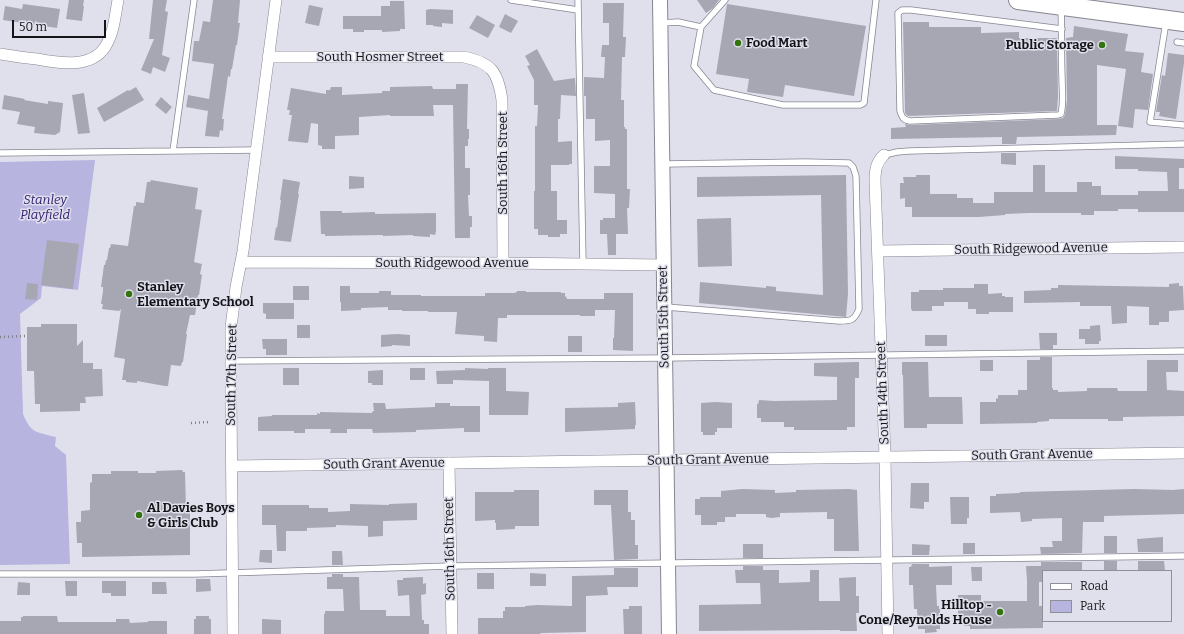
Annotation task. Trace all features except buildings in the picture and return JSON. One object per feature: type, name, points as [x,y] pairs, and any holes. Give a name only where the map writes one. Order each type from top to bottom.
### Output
[{"type":"main road","points":[[1019,0],[1184,22]]},
{"type":"street","points":[[0,54],[67,63],[82,62],[93,57],[104,49],[109,40],[118,0]]},
{"type":"street","name":"South 17th Street","points":[[234,634],[231,327],[276,0]]},
{"type":"street","name":"South 15th Street","points":[[660,0],[669,634]]},
{"type":"street","name":"South Hosmer Street","points":[[268,57],[464,57],[482,62],[489,66]]},
{"type":"street","name":"South 16th Street","points":[[489,66],[499,82],[502,100],[503,263]]},
{"type":"street","name":"South 14th Street","points":[[884,155],[878,162],[875,174],[885,457],[888,634]]},
{"type":"street","name":"South Ridgewood Avenue","points":[[878,251],[1184,247]]},
{"type":"street","name":"South Ridgewood Avenue","points":[[241,262],[664,265]]},
{"type":"street","name":"South Grant Avenue","points":[[232,466],[1184,453]]},
{"type":"street","name":"South 16th Street","points":[[449,463],[452,634]]},
{"type":"lane","points":[[173,150],[194,0]]},
{"type":"lane","points":[[511,0],[578,10]]},
{"type":"lane","points":[[578,0],[583,264]]},
{"type":"lane","points":[[725,0],[701,27],[694,66],[714,90],[783,105],[860,105],[864,103],[876,0]]},
{"type":"lane","points":[[1061,6],[1062,29],[1061,114],[910,121],[904,120],[901,116],[898,13],[902,10],[1062,29]]},
{"type":"lane","points":[[1166,20],[1150,122],[1184,124]]},
{"type":"lane","points":[[661,23],[678,22],[701,27]]},
{"type":"lane","points":[[1177,42],[1184,43]]},
{"type":"lane","points":[[884,155],[910,151],[1184,144]]},
{"type":"lane","points":[[0,153],[256,150]]},
{"type":"lane","points":[[662,164],[806,162],[849,163],[853,167],[856,176],[859,309],[856,317],[850,321],[839,321],[664,307]]},
{"type":"lane","points":[[231,361],[665,358],[1184,351]]},
{"type":"lane","points":[[0,574],[195,574],[450,566],[1184,556]]},
{"type":"path","points":[[0,337],[25,336]]},
{"type":"path","points":[[191,423],[210,422]]},
{"type":"green space","name":"Stanley Playfield","points":[[95,160],[78,290],[42,286],[41,298],[20,314],[23,414],[32,429],[39,433],[56,437],[55,446],[66,455],[70,564],[0,565],[0,162]]},
{"type":"place","name":"Food Mart","points":[[738,43]]},
{"type":"place","name":"Public Storage","points":[[1102,45]]},
{"type":"place","name":"Stanley Elementary School","points":[[129,294]]},
{"type":"place","name":"Al Davies Boys & Girls Club","points":[[139,515]]},
{"type":"place","name":"Hilltop - Cone/Reynolds House","points":[[1000,612]]}]
